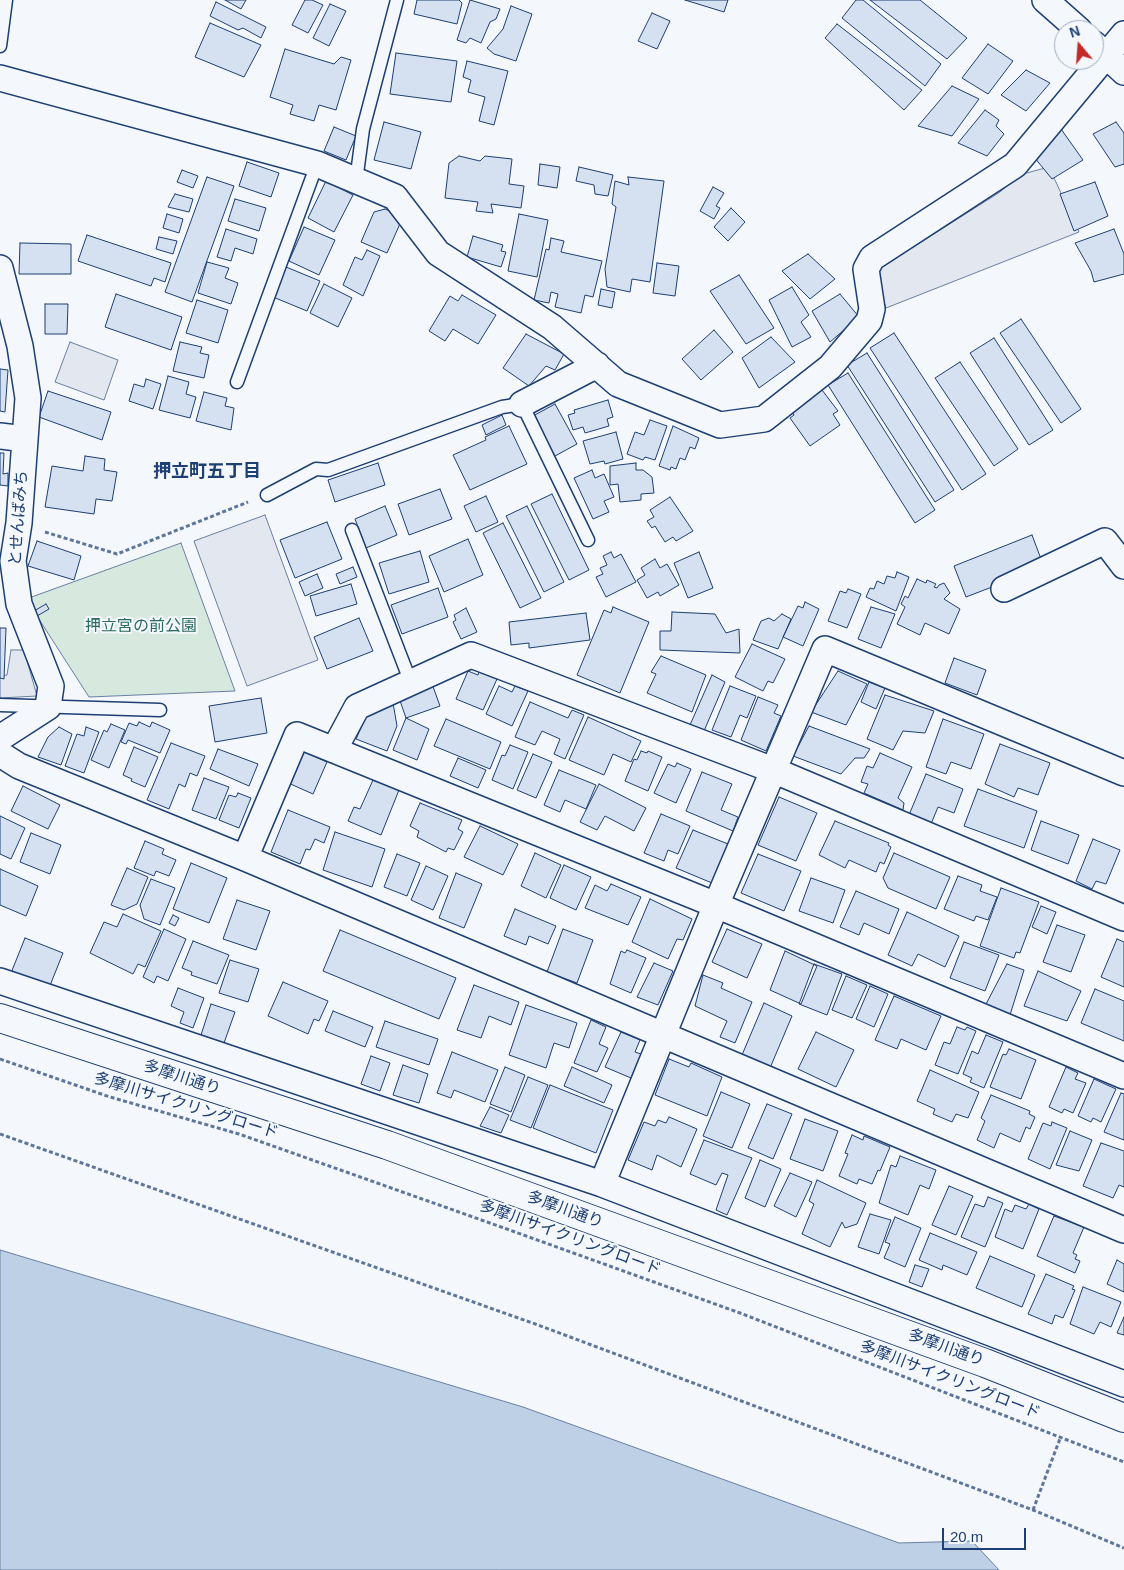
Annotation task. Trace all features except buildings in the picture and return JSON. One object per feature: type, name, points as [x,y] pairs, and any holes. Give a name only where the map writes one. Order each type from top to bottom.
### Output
[{"type":"street","points":[[1045,0],[1068,20]]},
{"type":"street","points":[[1104,46],[1124,34]]},
{"type":"street","points":[[1104,53],[1124,72]]},
{"type":"street","points":[[0,78],[317,164],[394,197],[438,252],[552,327],[618,384],[720,425],[764,419],[830,367],[869,321],[872,309],[866,269],[872,258],[1015,165],[1085,70]]},
{"type":"street","name":"とせんばみち","points":[[0,268],[10,345],[28,398],[19,523],[6,562],[19,604],[50,686],[48,708]]},
{"type":"street","points":[[522,404],[597,365]]},
{"type":"street","points":[[0,436],[25,439]]},
{"type":"street","points":[[1004,589],[1105,540],[1124,566]]},
{"type":"street","points":[[602,1184],[716,905],[825,649],[1124,773]]},
{"type":"street","points":[[334,750],[356,707],[471,655],[773,770],[1124,918]]},
{"type":"street","points":[[0,738],[48,708]]},
{"type":"street","points":[[245,858],[297,735],[716,905],[1124,1076]]},
{"type":"street","points":[[0,754],[19,766],[245,858],[1124,1230]]},
{"type":"street","points":[[0,981],[602,1184],[1124,1384]]},
{"type":"street","name":"多摩川通り","points":[[0,1018],[387,1145],[985,1363],[1124,1418]]},
{"type":"lane","points":[[0,46],[6,0]]},
{"type":"lane","points":[[356,181],[363,129],[397,0]]},
{"type":"lane","points":[[237,382],[317,164]]},
{"type":"lane","points":[[268,495],[316,468],[328,470],[502,407],[522,404],[588,540]]},
{"type":"lane","points":[[352,530],[411,683]]},
{"type":"lane","points":[[0,705],[160,710]]},
{"type":"path","points":[[19,523],[116,554],[268,495]]},
{"type":"path","name":"多摩川サイクリングロード","points":[[0,1059],[110,1097],[240,1134],[372,1181],[740,1313],[1124,1462]]},
{"type":"path","points":[[0,1134],[538,1325],[1033,1510],[1124,1548]]},
{"type":"path","points":[[1033,1510],[1061,1436]]},
{"type":"green space","name":"押立宮の前公園","points":[[181,543],[235,691],[89,697],[26,599]]},
{"type":"shaded area","points":[[1049,167],[1079,232],[886,308],[874,272],[1000,192],[1019,175]]},
{"type":"shaded area","points":[[70,342],[118,360],[104,400],[55,382]]},
{"type":"shaded area","points":[[265,515],[318,660],[247,686],[194,541]]},
{"type":"shaded area","points":[[11,650],[24,650],[37,696],[0,698],[0,676],[7,675]]},
{"type":"water","points":[[0,1250],[523,1407],[899,1543],[972,1541],[999,1570],[0,1570]]},
{"type":"district","name":"押立町五丁目","points":[[207,472]]}]
